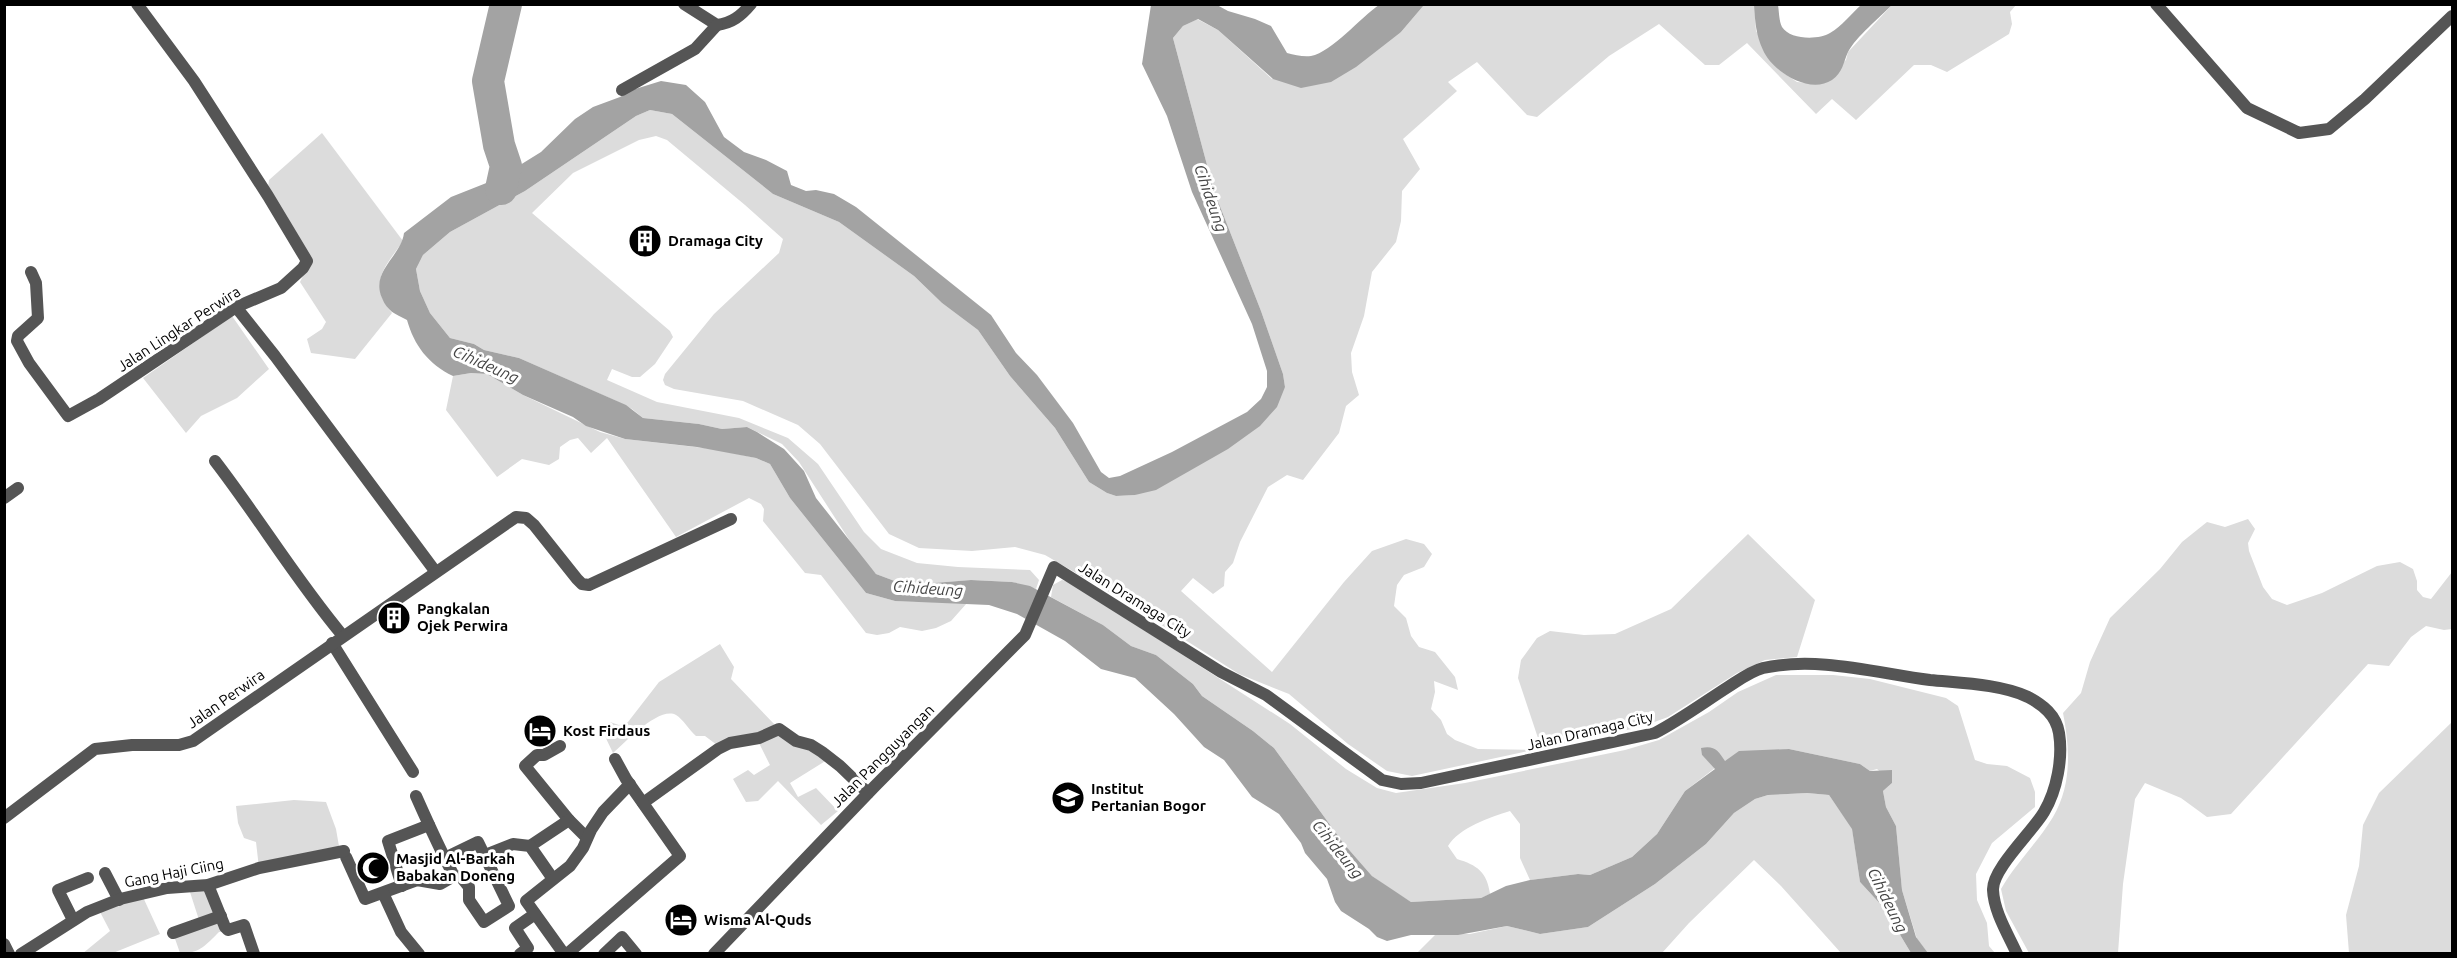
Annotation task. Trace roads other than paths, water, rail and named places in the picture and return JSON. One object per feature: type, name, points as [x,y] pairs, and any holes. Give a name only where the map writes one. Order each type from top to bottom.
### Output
[{"type":"street","name":"Jalan Lingkar Perwira","points":[[31,272],[36,283],[38,318],[18,336],[17,341],[29,363],[68,416],[99,399],[236,308],[281,288],[303,268],[307,261],[200,91],[137,4]]},
{"type":"street","points":[[684,4],[717,26]]},
{"type":"street","points":[[622,90],[694,49],[717,26],[729,23],[741,16],[751,4]]},
{"type":"street","points":[[2156,4],[2247,108],[2299,133],[2329,129],[2365,99],[2452,16]]},
{"type":"street","points":[[236,308],[435,571]]},
{"type":"street","points":[[215,461],[253,510],[316,604],[412,772]]},
{"type":"street","points":[[4,498],[18,488]]},
{"type":"street","name":"Jalan Perwira","points":[[4,818],[95,749],[132,745],[179,745],[193,741],[516,517],[526,518],[534,525],[582,584],[589,585],[731,519]]},
{"type":"street","name":"Jalan Pangguyangan","points":[[714,954],[868,793],[1025,635],[1054,567]]},
{"type":"street","name":"Jalan Dramaga City","points":[[1054,567],[1221,672],[1266,694],[1382,780],[1401,784],[1421,783],[1655,733],[1678,721],[1745,676],[1761,669],[1785,664],[1816,664],[1979,685],[2026,697],[2050,711],[2059,731],[2059,757],[2055,790],[2044,812],[1998,874],[1993,889],[1998,912],[2018,954]]},
{"type":"street","points":[[643,803],[718,749],[730,743],[759,738],[779,729],[796,741],[811,745],[822,752],[868,793]]},
{"type":"street","points":[[560,746],[544,755],[537,755],[525,766],[569,820],[587,838]]},
{"type":"street","points":[[615,759],[680,856],[565,954],[526,901],[570,866],[603,812],[630,784]]},
{"type":"street","points":[[416,796],[454,876]]},
{"type":"street","points":[[484,855],[513,844],[530,846],[569,820]]},
{"type":"street","points":[[402,886],[388,842],[429,825]]},
{"type":"street","points":[[419,954],[401,932],[383,893],[417,880],[440,884],[454,876],[461,877],[469,887],[469,900],[484,922],[509,906],[478,842],[445,858]]},
{"type":"street","points":[[530,846],[554,879]]},
{"type":"street","name":"Gang Haji Ciing","points":[[21,954],[73,920],[119,900],[167,888],[208,885],[259,868],[345,854],[365,899],[383,893]]},
{"type":"street","points":[[105,873],[119,900]]},
{"type":"street","points":[[73,920],[58,890],[88,878]]},
{"type":"street","points":[[208,885],[228,930],[244,925],[254,954]]},
{"type":"street","points":[[520,954],[528,948],[515,928],[535,914]]},
{"type":"street","points":[[173,933],[221,916]]},
{"type":"street","points":[[604,954],[622,937],[636,954]]},
{"type":"street","points":[[4,944],[9,954]]},
{"type":"water","name":"Cihideung","points":[[1151,5],[1217,5],[1271,26],[1287,53],[1311,56],[1328,48],[1379,5],[1424,5],[1401,32],[1356,67],[1331,82],[1301,88],[1273,79],[1218,30],[1198,19],[1183,26],[1173,38],[1214,191],[1261,311],[1283,374],[1285,387],[1277,407],[1260,426],[1228,449],[1156,490],[1135,495],[1116,496],[1089,482],[1055,428],[1010,376],[978,330],[942,303],[914,276],[839,222],[773,194],[672,114],[650,110],[636,116],[525,191],[450,232],[423,255],[416,269],[420,291],[430,313],[450,338],[474,344],[484,350],[519,358],[626,405],[643,418],[722,429],[747,427],[757,432],[784,449],[804,471],[816,498],[876,574],[900,583],[921,584],[971,580],[1012,582],[1030,586],[1103,625],[1131,646],[1156,655],[1193,684],[1202,696],[1274,748],[1344,844],[1372,876],[1411,902],[1481,898],[1506,886],[1530,880],[1578,874],[1590,875],[1632,857],[1657,834],[1685,791],[1715,769],[1702,755],[1701,748],[1715,749],[1725,761],[1739,751],[1789,749],[1860,764],[1870,771],[1892,770],[1892,783],[1883,791],[1886,807],[1896,826],[1902,890],[1916,937],[1928,953],[1911,953],[1884,908],[1860,882],[1852,829],[1829,795],[1807,793],[1768,795],[1755,799],[1734,813],[1706,844],[1655,884],[1588,927],[1540,934],[1507,926],[1458,935],[1411,935],[1387,941],[1377,937],[1369,929],[1341,911],[1335,902],[1327,879],[1305,853],[1301,843],[1279,814],[1252,797],[1224,760],[1204,747],[1174,714],[1135,678],[1101,669],[1065,641],[1017,614],[989,605],[895,601],[866,593],[790,498],[770,464],[756,458],[697,447],[625,439],[586,426],[573,417],[523,395],[487,374],[471,373],[453,376],[429,360],[418,346],[407,320],[389,309],[382,298],[379,288],[380,280],[402,242],[404,233],[451,197],[499,178],[541,152],[575,119],[593,107],[632,90],[661,81],[686,85],[705,102],[724,137],[744,152],[787,171],[791,185],[806,191],[816,190],[834,194],[856,207],[991,315],[1016,353],[1037,375],[1073,423],[1101,472],[1109,478],[1120,476],[1172,452],[1247,412],[1261,399],[1267,387],[1267,371],[1252,324],[1192,192],[1167,116],[1142,64]]},
{"type":"water","points":[[1754,5],[1778,5],[1781,25],[1786,31],[1805,38],[1812,38],[1834,30],[1861,5],[1892,5],[1852,46],[1836,77],[1823,84],[1813,85],[1802,83],[1783,73],[1768,58],[1757,33]]},
{"type":"waterway","points":[[501,189],[506,166],[499,145],[488,81],[506,4]]},
{"type":"place","name":"Dramaga City","points":[[645,241]]},
{"type":"place","name":"Pangkalan Ojek Perwira","points":[[394,618]]},
{"type":"place","name":"Kost Firdaus","points":[[540,731]]},
{"type":"place","name":"Institut Pertanian Bogor","points":[[1068,798]]},
{"type":"place","name":"Masjid Al-Barkah Babakan Doneng","points":[[373,868]]},
{"type":"place","name":"Wisma Al-Quds","points":[[681,920]]}]
